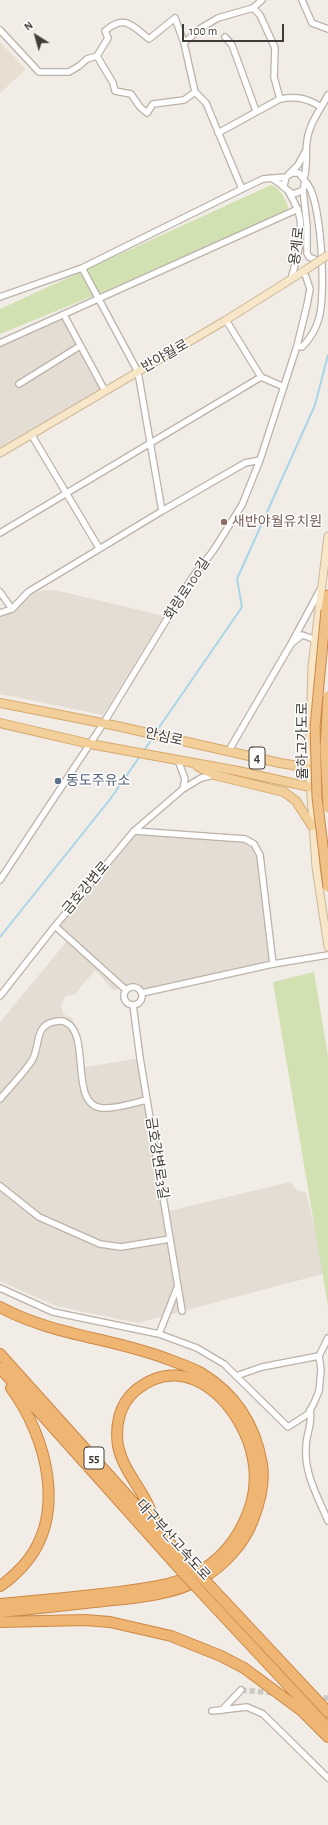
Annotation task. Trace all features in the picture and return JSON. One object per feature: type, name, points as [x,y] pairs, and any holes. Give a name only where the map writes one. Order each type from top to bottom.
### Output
[{"type":"highway","name":"율하고가도로","points":[[328,595],[315,727],[317,797],[328,887]]},
{"type":"highway","name":"율하고가도로","points":[[328,696],[325,748],[328,808]]},
{"type":"highway","points":[[0,1307],[39,1323],[158,1355],[202,1373],[237,1403],[245,1413],[256,1437],[264,1473],[261,1501],[250,1528],[237,1549],[221,1565],[201,1580],[164,1593],[150,1596],[0,1612]]},
{"type":"highway","name":"대구부산고속도로","points":[[0,1354],[187,1562],[328,1712]]},
{"type":"highway","name":"대구부산고속도로","points":[[0,1368],[178,1567],[328,1728]]},
{"type":"highway","points":[[0,1374],[13,1390],[34,1425],[47,1475],[49,1506],[41,1537],[29,1559],[16,1573],[0,1586]]},
{"type":"highway","points":[[0,1604],[127,1591],[167,1584],[194,1574],[220,1557],[228,1548],[242,1526],[253,1496],[255,1478],[252,1454],[244,1428],[227,1403],[200,1382],[187,1377],[175,1375],[162,1377],[141,1386],[127,1399],[118,1419],[117,1437],[123,1461],[145,1499],[158,1529]]},
{"type":"highway","points":[[0,1622],[85,1620],[110,1622],[171,1636],[221,1656],[244,1668],[302,1711],[328,1737]]},
{"type":"main road","name":"반야월로","points":[[0,453],[226,320],[328,255]]},
{"type":"main road","points":[[328,536],[312,666],[309,767],[316,867],[328,947]]},
{"type":"main road","name":"안심로","points":[[0,703],[117,726],[280,764],[309,767],[328,771]]},
{"type":"main road","points":[[310,720],[319,731],[328,731]]},
{"type":"main road","name":"안심로","points":[[0,723],[90,744],[190,762],[328,791]]},
{"type":"main road","points":[[190,762],[214,775],[284,792],[296,800],[312,826]]},
{"type":"main road","points":[[312,826],[328,824]]},
{"type":"street","points":[[184,43],[201,28],[218,18],[253,8],[262,0]]},
{"type":"street","points":[[302,0],[312,23],[328,29]]},
{"type":"street","points":[[253,8],[260,15],[275,48],[274,77],[280,99]]},
{"type":"street","points":[[0,30],[39,72],[69,72],[79,66],[86,59],[97,56],[108,38],[105,31],[113,24],[119,22],[134,27],[149,39],[175,18],[184,43],[195,92],[206,103],[242,189]]},
{"type":"street","points":[[224,37],[232,45],[256,111]]},
{"type":"street","points":[[97,56],[113,83],[115,91],[131,94],[140,107],[147,113],[153,104],[184,100],[195,92]]},
{"type":"street","points":[[269,177],[294,194],[303,190],[306,168],[306,152],[310,129],[328,96]]},
{"type":"street","points":[[218,133],[280,99],[290,97],[305,99],[321,107]]},
{"type":"street","points":[[286,189],[288,175],[298,165],[306,152]]},
{"type":"street","points":[[0,297],[82,268],[269,177],[299,173],[311,187],[319,227],[323,293],[319,319],[314,331],[302,347],[296,346]]},
{"type":"street","name":"용계로","points":[[286,189],[298,209],[300,224],[295,266],[291,279]]},
{"type":"street","name":"용계로","points":[[303,190],[307,226],[307,253],[309,257],[319,261]]},
{"type":"street","points":[[0,343],[298,209]]},
{"type":"street","points":[[82,268],[138,372],[162,511]]},
{"type":"street","name":"화랑로100길","points":[[0,880],[103,724],[192,578],[231,523],[244,499],[260,460],[296,346],[310,289],[304,271]]},
{"type":"street","points":[[64,315],[105,392]]},
{"type":"street","points":[[226,320],[261,377],[284,387]]},
{"type":"street","points":[[19,384],[80,346]]},
{"type":"street","points":[[0,533],[261,377]]},
{"type":"street","points":[[31,434],[100,548]]},
{"type":"street","points":[[0,613],[12,609],[28,592],[162,511],[245,463],[260,460]]},
{"type":"street","points":[[228,752],[322,588]]},
{"type":"street","points":[[0,592],[12,609]]},
{"type":"street","points":[[291,644],[302,635],[315,641]]},
{"type":"street","points":[[178,760],[185,779],[183,789]]},
{"type":"street","name":"금호강변로","points":[[0,996],[55,926],[134,831],[183,789],[201,778],[214,775]]},
{"type":"street","points":[[134,831],[245,839],[254,844],[260,855],[274,964]]},
{"type":"street","points":[[55,926],[126,990]]},
{"type":"street","points":[[142,993],[274,964],[328,955]]},
{"type":"street","points":[[126,990],[135,987],[142,993]]},
{"type":"street","points":[[126,990],[124,998],[128,1003],[133,1005],[140,1002],[142,993]]},
{"type":"street","name":"금호강변로3길","points":[[133,1005],[182,1311]]},
{"type":"street","points":[[0,1099],[36,1054],[38,1035],[43,1028],[49,1023],[57,1021],[65,1022],[72,1026],[77,1034],[82,1078],[86,1096],[93,1104],[100,1108],[108,1108],[147,1100]]},
{"type":"street","points":[[0,1186],[38,1217],[100,1244],[121,1247],[170,1239]]},
{"type":"street","points":[[159,1334],[178,1287]]},
{"type":"street","points":[[0,1288],[53,1312],[159,1334],[197,1348],[224,1364],[288,1427],[308,1414],[319,1391],[321,1370],[319,1356],[328,1338]]},
{"type":"street","points":[[236,1376],[262,1367],[319,1356]]},
{"type":"street","points":[[310,1410],[312,1419],[306,1446],[308,1474],[328,1521]]},
{"type":"street","points":[[222,1710],[241,1690]]},
{"type":"street","points":[[212,1711],[248,1707],[263,1714],[328,1778]]},
{"type":"shaded area","points":[[0,42],[26,69],[0,93]]},
{"type":"shaded area","points":[[64,315],[105,391],[0,454],[0,343]]},
{"type":"shaded area","points":[[44,590],[55,590],[164,616],[103,715],[0,694],[0,618],[29,595]]},
{"type":"shaded area","points":[[134,831],[245,839],[254,844],[260,855],[273,964],[142,993],[137,987],[113,990],[95,970],[75,994],[66,996],[61,1004],[63,1014],[73,1019],[77,1034],[81,1068],[140,1058],[165,1212],[290,1182],[298,1191],[306,1192],[326,1273],[138,1323],[56,1306],[0,1281],[0,1022],[68,940],[55,926]]},
{"type":"green space","points":[[271,185],[277,188],[284,198],[288,205],[286,211],[110,289],[0,334],[0,309]]},
{"type":"green space","points":[[314,972],[328,1056],[328,1306],[273,982]]},
{"type":"waterway","points":[[156,732],[242,607],[237,579],[315,405],[328,355]]},
{"type":"waterway","points":[[143,752],[154,736]]},
{"type":"waterway","points":[[0,937],[111,798],[140,756]]},
{"type":"tunnel","points":[[241,1690],[297,1695]]},
{"type":"tunnel","points":[[315,1697],[328,1698]]},
{"type":"place","name":"새반야월유치원","points":[[224,522]]},
{"type":"place","name":"동도주유소","points":[[58,781]]}]
